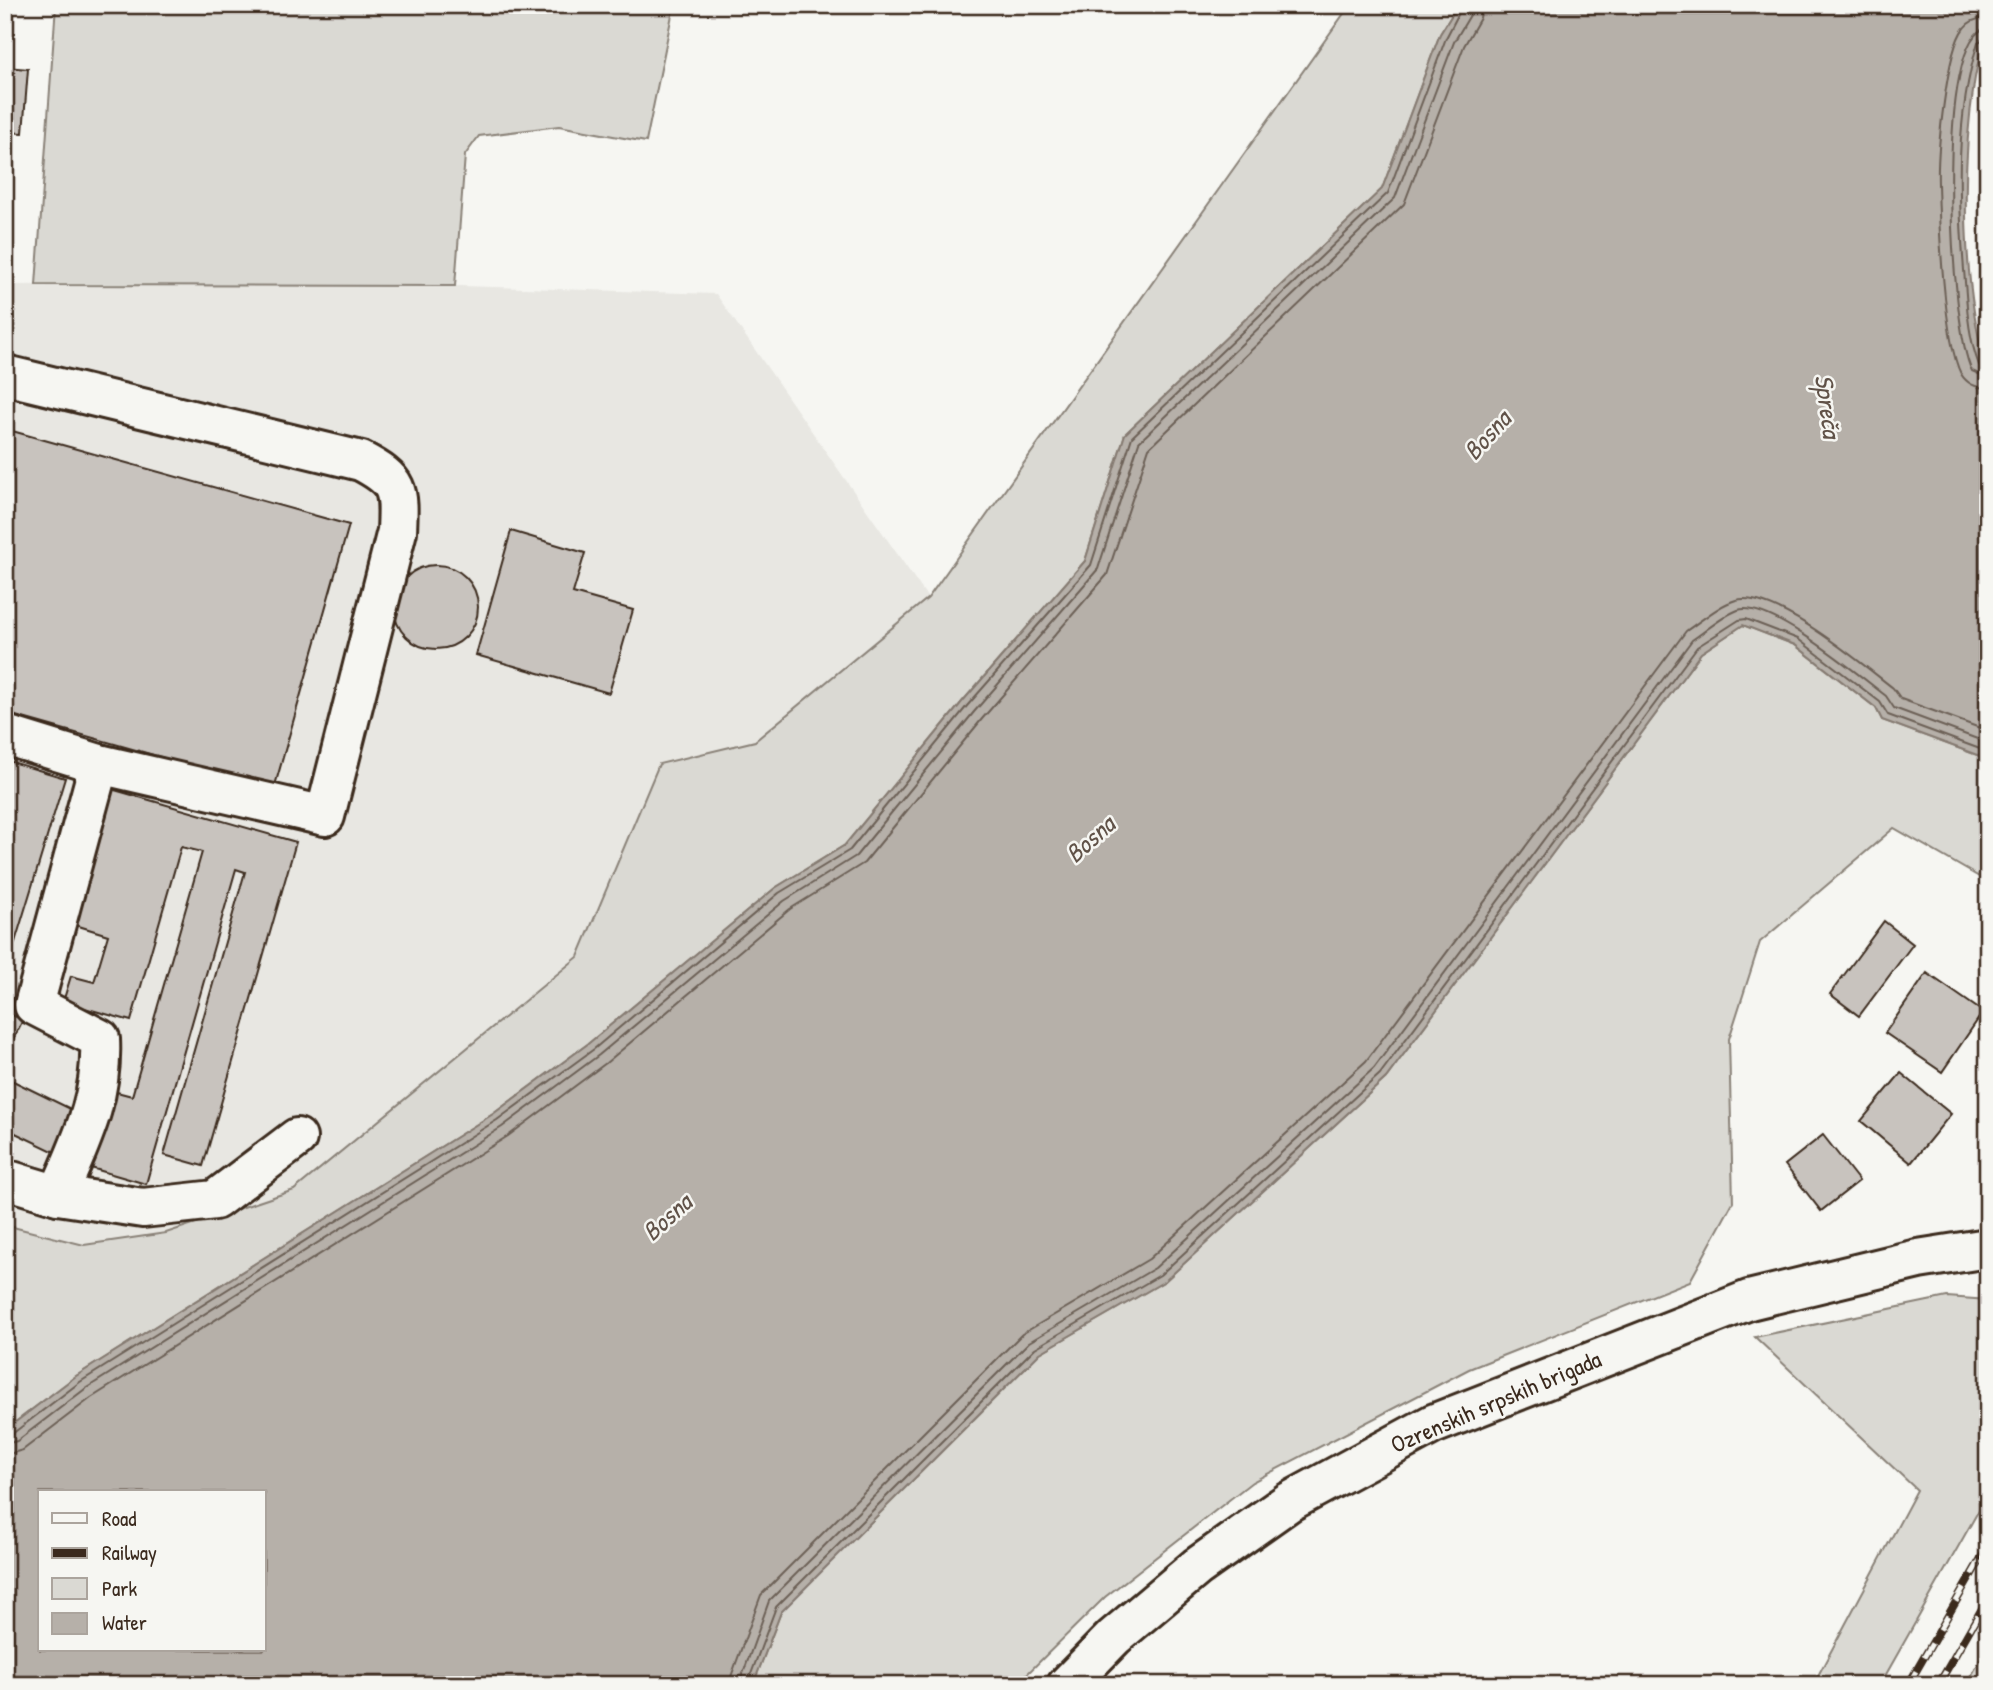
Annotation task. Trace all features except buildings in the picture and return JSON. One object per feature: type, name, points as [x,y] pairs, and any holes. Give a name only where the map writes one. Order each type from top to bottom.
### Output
[{"type":"main road","points":[[5,375],[361,461],[383,472],[396,484],[399,502],[397,531],[325,816],[99,764],[5,735]]},
{"type":"main road","points":[[58,1195],[90,1119],[102,1075],[100,1039],[34,1005],[99,764]]},
{"type":"main road","points":[[5,1180],[58,1195],[143,1208],[215,1200],[297,1138]]},
{"type":"main road","name":"Ozrenskih srpskih brigada","points":[[1067,1685],[1114,1637],[1196,1567],[1289,1502],[1433,1424],[1749,1300],[1918,1259],[1988,1248]]},
{"type":"shaded area","points":[[361,283],[716,294],[928,598],[755,741],[659,765],[578,956],[294,1190],[166,1233],[84,1245],[5,1225],[5,285]]},
{"type":"green space","points":[[56,5],[674,5],[646,142],[559,126],[479,136],[465,155],[455,286],[36,285]]},
{"type":"green space","points":[[1350,5],[1458,5],[1440,34],[1382,189],[1125,434],[1085,561],[962,702],[845,845],[775,888],[589,1043],[493,1114],[76,1376],[5,1430],[5,1225],[84,1245],[166,1233],[294,1190],[578,957],[659,764],[755,741],[928,598]]},
{"type":"green space","points":[[1743,625],[1795,645],[1876,708],[1882,720],[1988,759],[1988,882],[1894,828],[1760,942],[1729,1039],[1733,1202],[1690,1281],[1469,1369],[1252,1482],[1105,1597],[1016,1685],[753,1685],[781,1612],[1040,1353],[1165,1281],[1386,1078],[1701,653]]},
{"type":"green space","points":[[1947,1297],[1988,1300],[1988,1494],[1880,1685],[1813,1685],[1917,1490],[1755,1337]]},
{"type":"green space","points":[[1988,1647],[1988,1685],[1966,1685]]},
{"type":"water","points":[[1458,5],[1988,5],[1970,117],[1966,229],[1973,305],[1988,372],[1988,759],[1882,720],[1876,708],[1795,645],[1743,625],[1701,653],[1386,1078],[1165,1281],[1040,1353],[781,1612],[753,1685],[5,1685],[5,1430],[76,1376],[493,1114],[589,1043],[775,888],[845,845],[962,702],[1085,561],[1125,434],[1382,189],[1440,34]]},
{"type":"railway","points":[[1908,1685],[1988,1546]]},
{"type":"railway","points":[[1938,1685],[1988,1598]]},
{"type":"water label","name":"Spreča","points":[[1828,406]]},
{"type":"water label","name":"Bosna","points":[[1487,435]]},
{"type":"water label","name":"Bosna","points":[[1090,839]]},
{"type":"water label","name":"Bosna","points":[[667,1217]]}]
